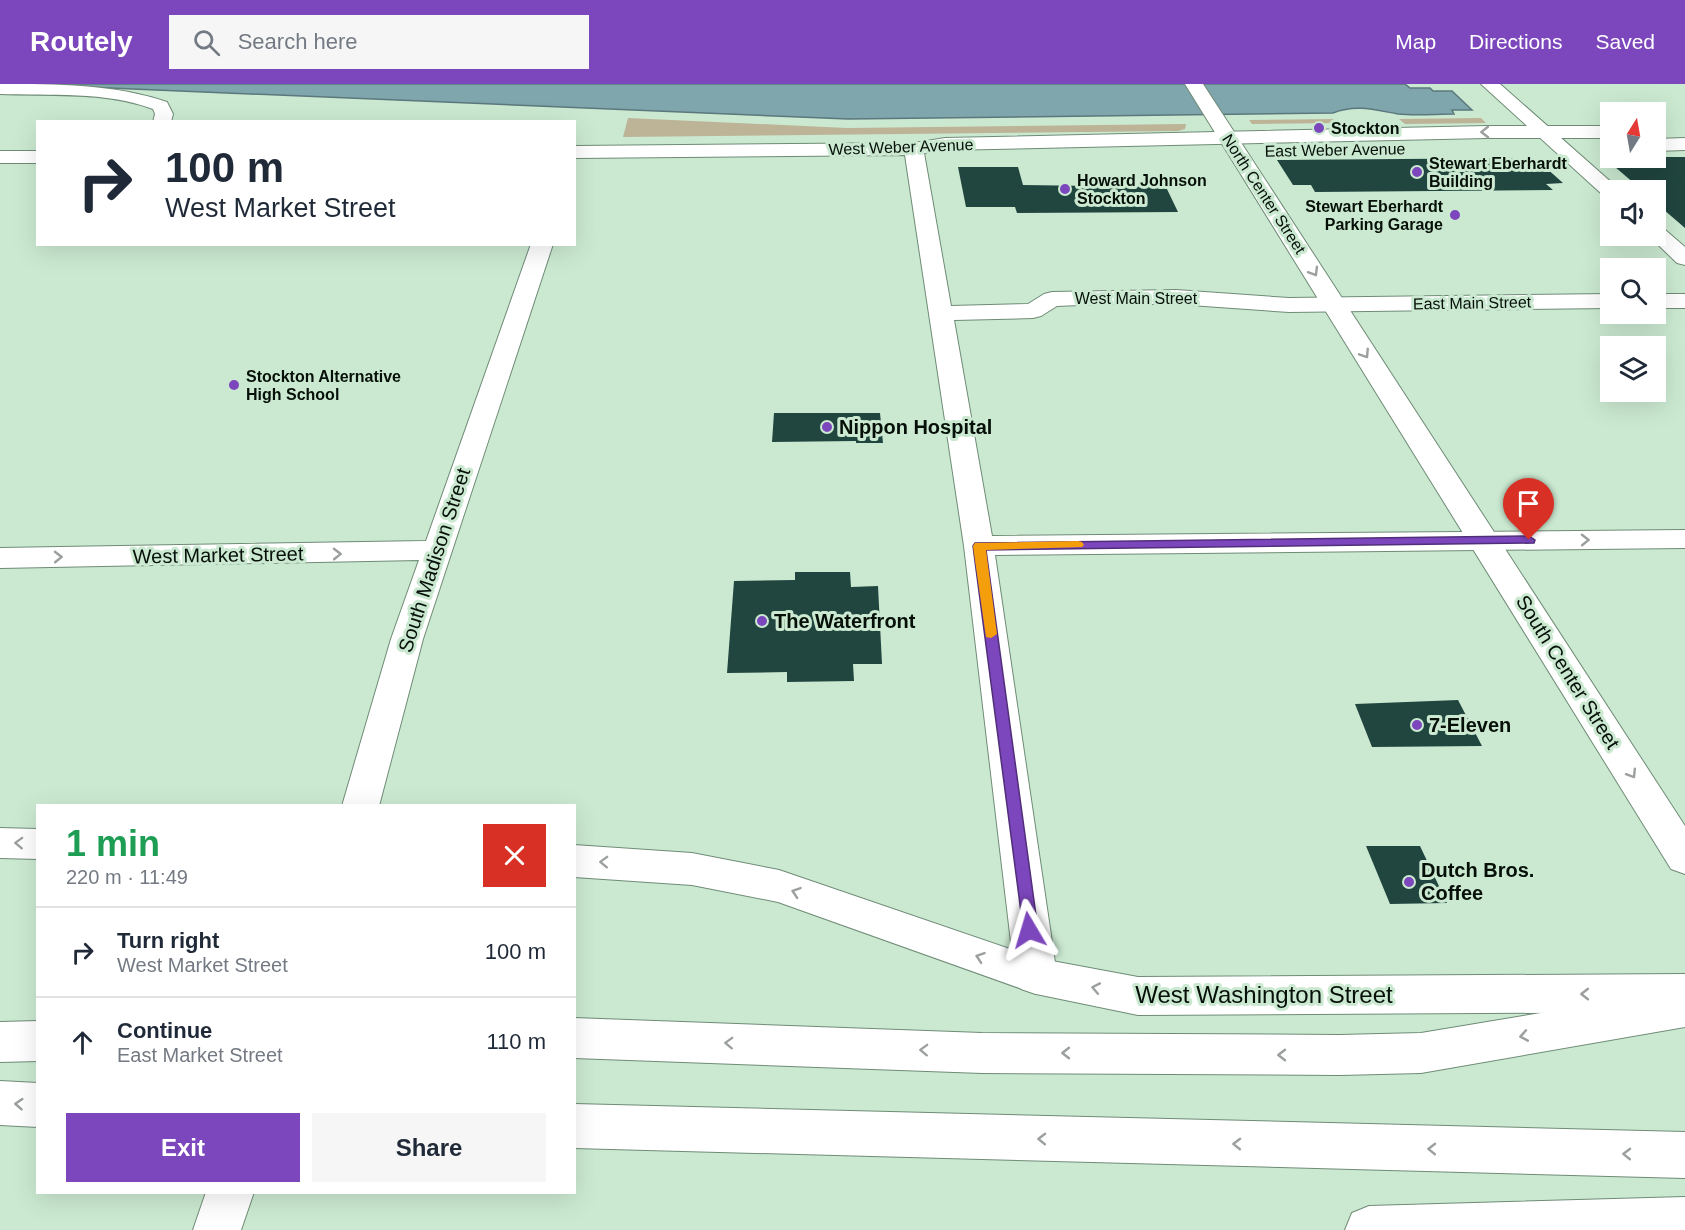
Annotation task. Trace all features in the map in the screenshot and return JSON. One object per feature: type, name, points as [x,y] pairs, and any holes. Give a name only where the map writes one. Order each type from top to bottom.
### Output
[{"type":"main road","name":"North Center Street","points":[[1194,84],[1334,305]]},
{"type":"main road","points":[[1490,84],[1600,182]]},
{"type":"main road","points":[[0,89],[124,95],[147,99],[161,106],[164,114],[162,120]]},
{"type":"main road","points":[[1666,131],[1685,131]]},
{"type":"main road","name":"East Weber Avenue","points":[[914,149],[943,152],[1550,139],[1600,133]]},
{"type":"main road","name":"East Weber Avenue","points":[[1550,139],[1600,144]]},
{"type":"main road","points":[[1666,145],[1685,144]]},
{"type":"main road","points":[[914,149],[979,546],[1036,976]]},
{"type":"main road","name":"West Weber Avenue","points":[[576,152],[914,149]]},
{"type":"main road","points":[[0,157],[36,157]]},
{"type":"main road","points":[[1666,241],[1685,258]]},
{"type":"main road","name":"South Madison Street","points":[[361,804],[407,639],[541,246]]},
{"type":"main road","name":"West Main Street","points":[[940,308],[1033,311],[1052,300],[1103,297],[1168,297],[1274,304],[1334,305]]},
{"type":"main road","name":"East Main Street","points":[[1334,305],[1600,301]]},
{"type":"main road","points":[[1666,301],[1685,301]]},
{"type":"main road","name":"South Center Street","points":[[1334,305],[1685,858]]},
{"type":"main road","points":[[979,546],[1685,538]]},
{"type":"main road","name":"West Market Street","points":[[0,558],[356,554],[437,550]]},
{"type":"main road","points":[[0,843],[36,844]]},
{"type":"main road","name":"West Washington Street","points":[[576,861],[692,869],[779,886],[1036,976],[1138,996],[1685,993]]},
{"type":"main road","points":[[576,1038],[982,1053],[1329,1055],[1421,1053],[1685,1008]]},
{"type":"main road","points":[[0,1042],[36,1041]]},
{"type":"main road","points":[[0,1103],[36,1105]]},
{"type":"main road","points":[[576,1126],[1685,1155]]},
{"type":"main road","points":[[217,1230],[229,1194]]},
{"type":"main road","points":[[1369,1230],[1685,1221]]},
{"type":"shaded area","points":[[628,118],[847,128],[1186,124],[1185,129],[1178,131],[623,137]]},
{"type":"shaded area","points":[[1481,118],[1486,123],[1405,124],[1399,119]]},
{"type":"shaded area","points":[[1337,119],[1341,123],[1252,124],[1249,120]]},
{"type":"water","points":[[15,84],[1405,84],[1410,88],[1452,91],[1472,110],[1452,110],[1454,114],[1419,115],[1358,108],[1333,113],[848,119]]},
{"type":"building","points":[[1666,157],[1685,157],[1685,228],[1666,212],[1666,180],[1630,180],[1616,168],[1666,168]]},
{"type":"building","name":"Stewart Eberhardt Building","points":[[1535,158],[1563,183],[1546,184],[1553,190],[1315,192],[1311,185],[1293,185],[1277,160]]},
{"type":"building","name":"Howard Johnson Stockton","points":[[958,167],[1018,167],[1023,185],[1166,187],[1178,212],[1017,213],[1015,207],[966,207]]},
{"type":"building","name":"Nippon Hospital","points":[[774,413],[880,413],[883,443],[772,442]]},
{"type":"building","name":"The Waterfront","points":[[795,572],[850,572],[851,587],[878,586],[882,664],[853,664],[854,681],[787,682],[787,672],[727,673],[734,581],[795,580]]},
{"type":"building","name":"7-Eleven","points":[[1458,700],[1482,746],[1372,747],[1355,704]]},
{"type":"building","name":"Dutch Bros. Coffee","points":[[1366,846],[1420,846],[1447,903],[1390,904]]},
{"type":"slow traffic","points":[[991,634],[979,546],[1078,545]]},
{"type":"place","name":"Stockton","points":[[1319,128]]},
{"type":"place","name":"Stewart Eberhardt Building","points":[[1417,172]]},
{"type":"place","name":"Howard Johnson Stockton","points":[[1065,189]]},
{"type":"place","name":"Stewart Eberhardt Parking Garage","points":[[1455,215]]},
{"type":"place","name":"Stockton Alternative High School","points":[[234,385]]},
{"type":"place","name":"Nippon Hospital","points":[[827,427]]},
{"type":"place","name":"The Waterfront","points":[[762,621]]},
{"type":"place","name":"7-Eleven","points":[[1417,725]]},
{"type":"place","name":"Dutch Bros. Coffee","points":[[1409,882]]},
{"type":"route","points":[[1029,930],[979,546],[1529,540]]}]
